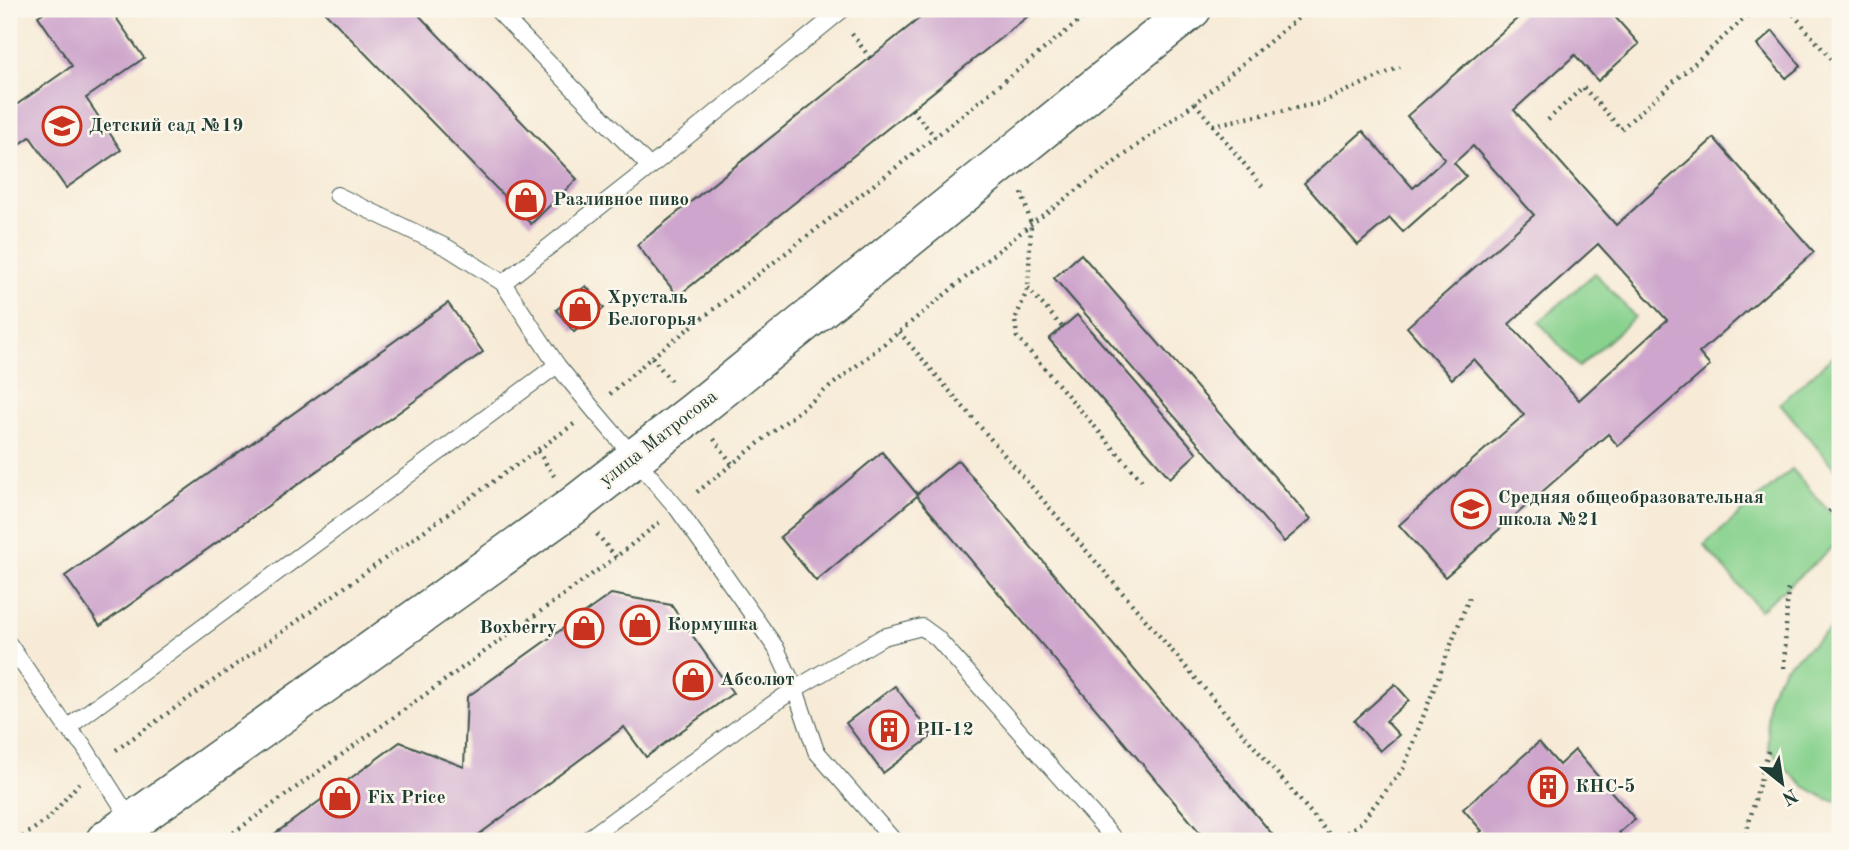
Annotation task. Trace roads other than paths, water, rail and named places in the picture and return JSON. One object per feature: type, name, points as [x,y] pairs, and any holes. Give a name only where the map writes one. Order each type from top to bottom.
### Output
[{"type":"main road","name":"улица Матросова","points":[[119,832],[573,506],[1192,9]]},
{"type":"lane","points":[[496,9],[650,167]]},
{"type":"lane","points":[[503,283],[843,9]]},
{"type":"lane","points":[[337,195],[447,248],[503,283],[557,365],[677,508],[776,648],[795,689],[816,751],[894,841]]},
{"type":"lane","points":[[67,728],[557,365]]},
{"type":"lane","points":[[585,841],[743,724],[795,689],[883,636],[922,627],[937,638],[1116,841]]},
{"type":"lane","points":[[9,644],[95,764],[119,832]]},
{"type":"place","name":"Детский сад №19","points":[[62,126]]},
{"type":"place","name":"Разливное пиво","points":[[526,200]]},
{"type":"place","name":"Хрусталь Белогорья","points":[[580,309]]},
{"type":"place","name":"Средняя общеобразовательная школа №21","points":[[1471,509]]},
{"type":"place","name":"Кормушка","points":[[640,625]]},
{"type":"place","name":"Boxberry","points":[[584,628]]},
{"type":"place","name":"Абсолют","points":[[693,680]]},
{"type":"place","name":"РП-12","points":[[889,730]]},
{"type":"place","name":"КНС-5","points":[[1548,787]]},
{"type":"place","name":"Fix Price","points":[[340,798]]}]
